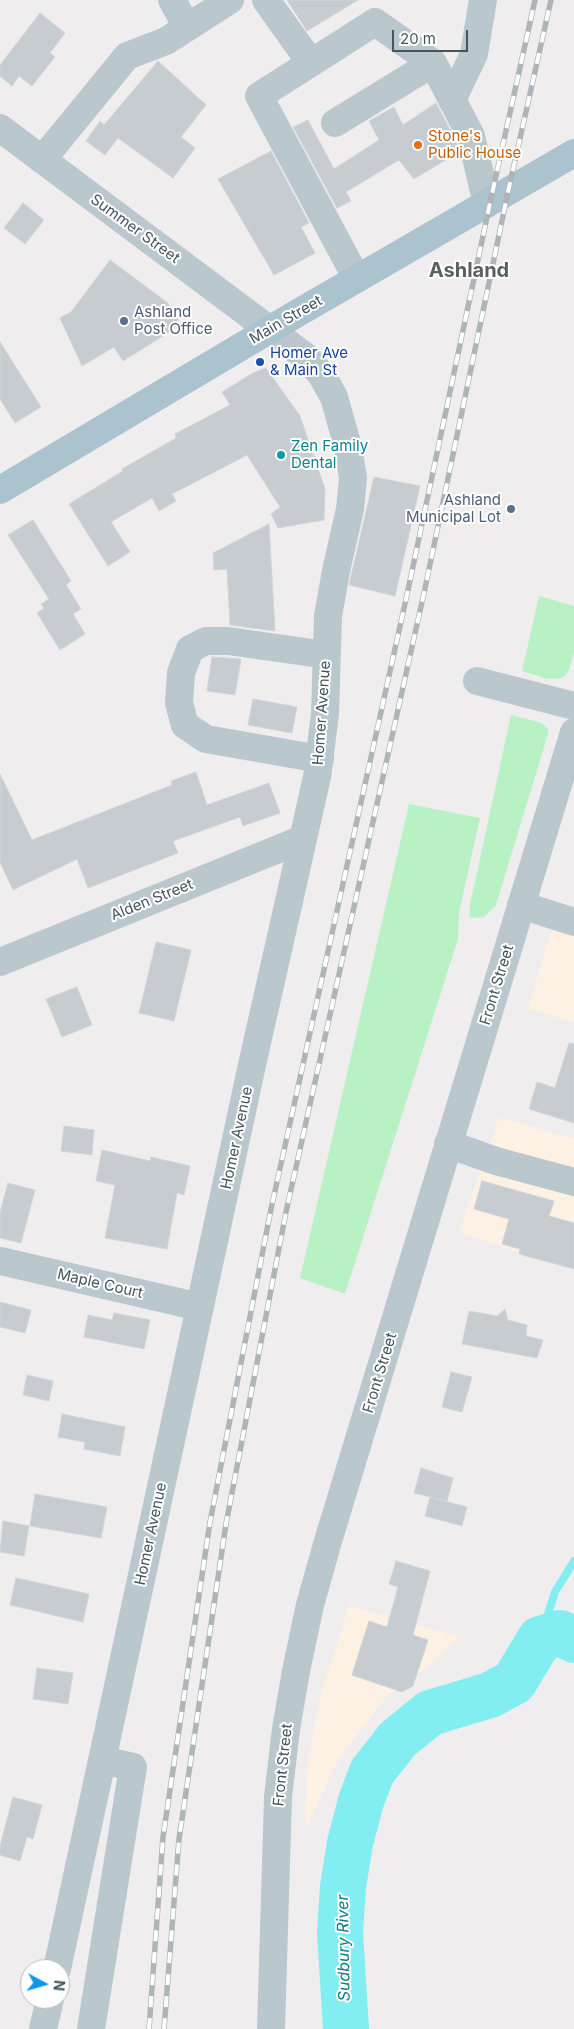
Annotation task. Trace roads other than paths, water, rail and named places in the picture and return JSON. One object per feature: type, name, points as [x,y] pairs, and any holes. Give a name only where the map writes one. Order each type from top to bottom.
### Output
[{"type":"main road","name":"Main Street","points":[[0,490],[271,328],[574,153]]},
{"type":"street","points":[[172,0],[187,27]]},
{"type":"street","points":[[42,160],[127,56],[166,41],[230,0]]},
{"type":"street","points":[[266,0],[311,63]]},
{"type":"street","points":[[452,100],[474,54],[484,0]]},
{"type":"street","points":[[357,278],[258,96],[375,22],[433,62],[471,136],[487,204]]},
{"type":"street","points":[[335,123],[433,62]]},
{"type":"street","name":"Summer Street","points":[[0,128],[271,328]]},
{"type":"street","name":"Homer Avenue","points":[[59,1959],[320,759],[325,714],[331,598],[352,494],[351,466],[340,418],[328,386],[306,356],[271,328]]},
{"type":"street","points":[[320,759],[206,739],[185,725],[179,704],[181,673],[190,649],[206,641],[228,641],[327,655]]},
{"type":"street","points":[[477,682],[574,706]]},
{"type":"street","name":"Front Street","points":[[271,2029],[278,1797],[286,1729],[310,1605],[574,732]]},
{"type":"street","name":"Alden Street","points":[[0,962],[303,839]]},
{"type":"street","points":[[521,905],[574,922]]},
{"type":"street","points":[[448,1144],[496,1161],[574,1182]]},
{"type":"street","name":"Maple Court","points":[[0,1261],[200,1307]]},
{"type":"street","points":[[91,2029],[133,1767],[102,1760]]},
{"type":"street","points":[[43,2029],[48,2009]]},
{"type":"waterway","points":[[540,1639],[555,1592],[574,1561]]},
{"type":"waterway","name":"Sudbury River","points":[[346,2029],[340,1933],[343,1887],[350,1843],[361,1801],[372,1772],[398,1739],[430,1713],[490,1695],[514,1682],[540,1639],[560,1633],[574,1640]]},
{"type":"railway","points":[[149,2029],[163,1837],[210,1522],[271,1209],[408,590],[535,0]]},
{"type":"railway","points":[[164,2029],[179,1839],[226,1524],[286,1212],[424,593],[508,192],[551,0]]},
{"type":"place","name":"Stone's Public House","points":[[418,145]]},
{"type":"place","name":"Ashland Post Office","points":[[124,321]]},
{"type":"place","name":"Homer Ave & Main St","points":[[260,362]]},
{"type":"place","name":"Zen Family Dental","points":[[281,455]]},
{"type":"place","name":"Ashland Municipal Lot","points":[[511,509]]},
{"type":"district","name":"Ashland","points":[[469,271]]}]
